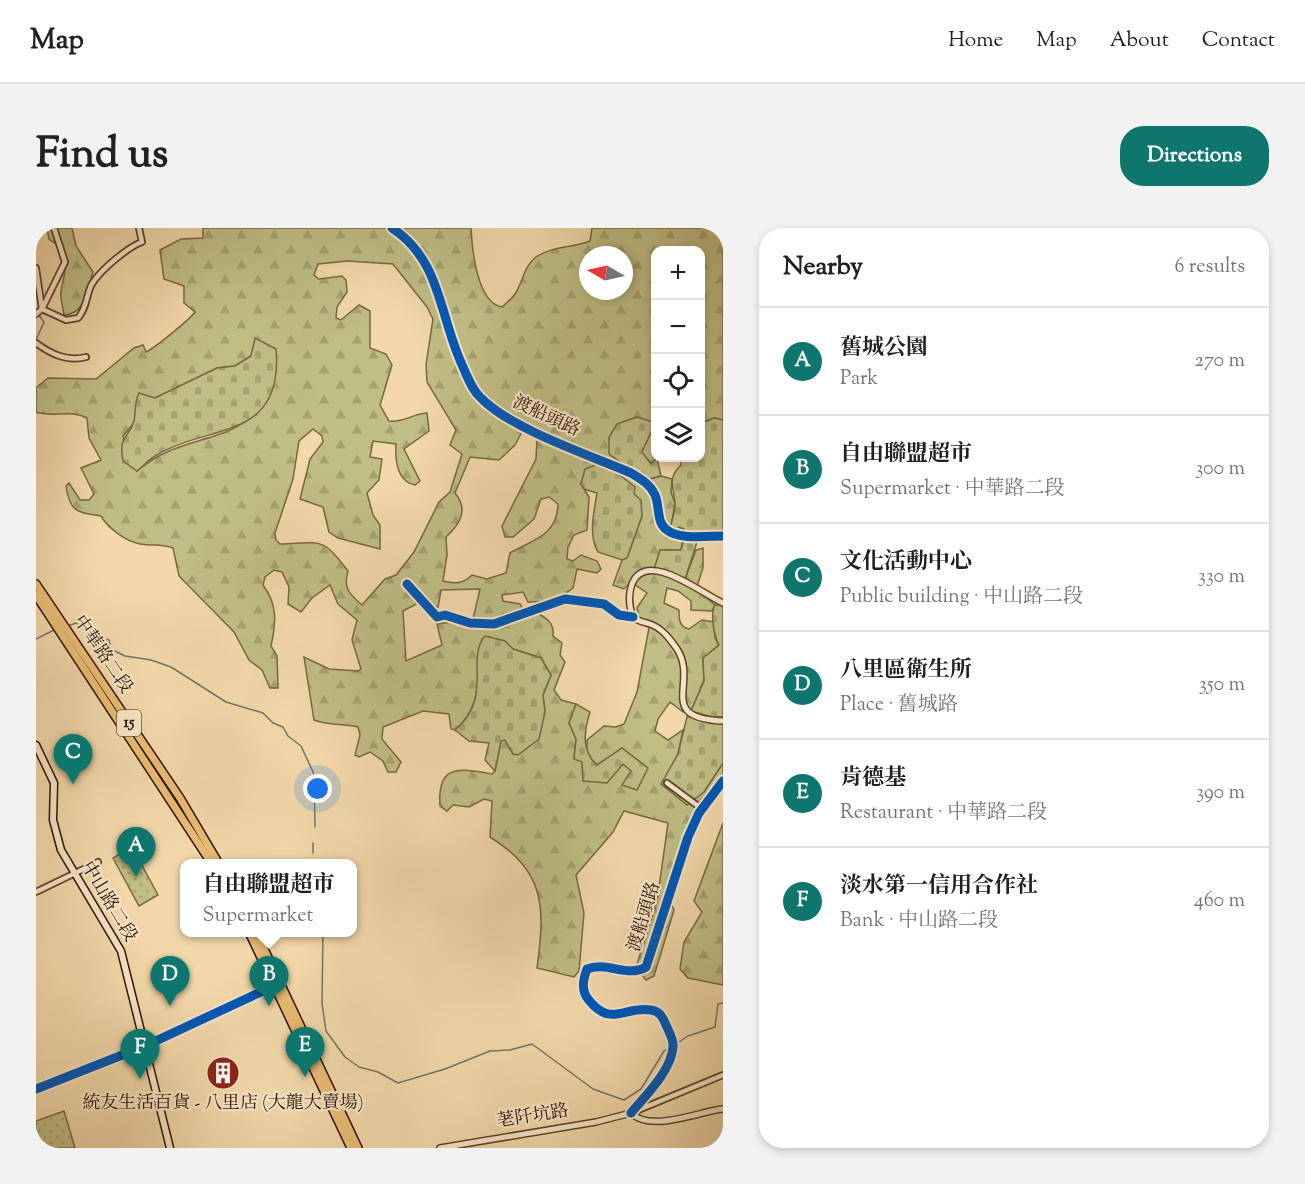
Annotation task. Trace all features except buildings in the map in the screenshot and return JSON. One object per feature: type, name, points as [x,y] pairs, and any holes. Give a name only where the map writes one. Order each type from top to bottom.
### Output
[{"type":"main road","name":"中華路二段","points":[[36,584],[38,593],[209,859]]},
{"type":"main road","name":"中華路二段","points":[[38,593],[180,798],[216,859]]},
{"type":"main road","name":"中山路二段","points":[[36,745],[54,783],[53,820],[61,850],[121,951],[170,1148]]},
{"type":"main road","points":[[251,937],[278,984],[358,1148]]},
{"type":"main road","points":[[258,937],[351,1148]]},
{"type":"street","points":[[39,311],[65,262],[54,228]]},
{"type":"street","points":[[39,311],[66,320],[78,318],[84,311],[94,280],[128,247],[142,242],[139,228]]},
{"type":"street","name":"渡船頭路","points":[[392,228],[421,253],[439,296],[461,363],[480,397],[505,419],[631,472],[647,483],[655,495],[661,524],[666,530],[678,534],[723,536]]},
{"type":"street","points":[[36,267],[39,311]]},
{"type":"street","points":[[37,344],[52,354],[76,359],[86,357]]},
{"type":"street","points":[[633,617],[630,609],[634,580],[650,570],[669,574],[723,603]]},
{"type":"street","points":[[407,584],[437,617],[445,615],[470,623],[494,624],[565,599],[604,604],[619,615],[633,617],[661,629],[678,651],[683,664],[681,699],[684,708],[692,715],[723,721]]},
{"type":"street","name":"渡船頭路","points":[[631,1113],[663,1072],[673,1045],[663,1018],[655,1011],[642,1009],[616,1016],[598,1010],[585,995],[584,978],[587,969],[597,966],[632,972],[646,967],[688,837],[702,809],[723,781]]},
{"type":"street","points":[[667,783],[702,809]]},
{"type":"street","points":[[36,892],[98,862]]},
{"type":"street","points":[[36,1089],[145,1046],[278,984]]},
{"type":"street","name":"荖阡坑路","points":[[440,1148],[596,1122],[631,1113],[723,1075]]},
{"type":"street","name":"荖阡坑路","points":[[631,1113],[636,1118],[650,1121],[697,1116],[723,1108]]},
{"type":"green space","points":[[47,228],[72,228],[76,246],[93,272],[81,306],[71,314],[64,315],[61,297],[66,269],[65,256],[49,239]]},
{"type":"green space","points":[[203,228],[471,228],[481,286],[494,303],[502,307],[515,294],[526,269],[536,257],[542,253],[590,241],[592,228],[723,228],[723,420],[714,418],[705,421],[705,246],[651,246],[651,424],[637,417],[617,424],[609,438],[645,480],[661,476],[672,479],[671,492],[675,504],[670,531],[678,527],[684,529],[681,550],[661,550],[684,582],[696,550],[703,548],[703,568],[696,589],[715,605],[712,611],[691,610],[691,601],[678,591],[667,588],[664,603],[679,610],[680,622],[686,628],[689,629],[702,620],[714,622],[715,638],[719,645],[703,658],[704,681],[691,711],[683,712],[670,702],[658,719],[655,731],[668,740],[683,730],[678,754],[662,784],[704,792],[723,763],[723,776],[700,801],[667,891],[674,910],[654,976],[646,980],[636,967],[657,902],[668,823],[624,811],[613,832],[576,875],[584,913],[579,971],[574,977],[537,968],[541,927],[538,893],[532,878],[522,864],[490,837],[492,801],[484,799],[469,807],[453,805],[447,811],[440,806],[442,782],[446,776],[460,770],[492,774],[495,771],[501,741],[505,739],[513,754],[545,712],[543,695],[551,675],[541,658],[482,639],[475,700],[464,721],[455,730],[451,729],[449,714],[423,711],[383,727],[382,739],[401,762],[396,772],[388,772],[383,761],[370,752],[359,757],[355,755],[360,735],[358,727],[314,720],[304,657],[329,669],[358,671],[361,669],[352,640],[357,620],[338,604],[330,585],[312,598],[301,612],[288,604],[289,587],[282,572],[274,570],[265,577],[263,585],[268,592],[275,614],[271,646],[277,656],[278,688],[270,688],[262,670],[249,660],[234,632],[179,576],[173,548],[140,544],[129,540],[112,529],[101,516],[80,512],[72,506],[66,486],[69,483],[80,500],[89,500],[94,494],[81,468],[101,460],[89,438],[87,418],[74,414],[36,412],[36,388],[48,378],[96,379],[134,348],[143,345],[146,352],[195,312],[184,303],[184,286],[164,279],[160,250],[181,239],[203,238]],"holes":[[[348,261],[393,264],[427,307],[433,319],[426,365],[427,382],[456,430],[450,445],[462,454],[450,492],[439,502],[414,552],[396,575],[385,579],[362,605],[348,590],[346,582],[348,571],[326,547],[313,543],[280,544],[276,540],[275,533],[293,479],[299,441],[313,429],[322,436],[323,442],[310,459],[300,499],[323,507],[329,532],[338,538],[380,549],[380,525],[373,515],[367,493],[379,480],[382,459],[370,457],[373,441],[396,444],[398,469],[404,479],[415,485],[420,481],[404,449],[429,431],[427,413],[399,421],[389,421],[380,405],[392,365],[386,354],[370,348],[370,311],[359,305],[341,320],[336,318],[337,307],[347,292],[346,280],[342,276],[319,279],[314,275],[318,264]],[[251,356],[257,414],[227,431],[178,447],[137,471],[123,436],[155,398],[217,368],[235,366]],[[523,430],[537,439],[536,459],[502,526],[505,537],[513,537],[534,519],[541,499],[549,497],[558,504],[554,523],[536,540],[510,553],[506,573],[487,579],[472,575],[459,582],[443,581],[447,555],[446,537],[459,522],[462,511],[455,493],[470,457],[499,460],[515,445]],[[581,484],[642,516],[627,558],[622,560],[613,585],[624,589],[631,582],[647,593],[637,608],[639,617],[649,628],[637,692],[624,724],[616,727],[604,726],[587,740],[587,756],[597,765],[622,749],[647,768],[631,770],[623,764],[583,781],[582,761],[574,758],[576,739],[569,723],[576,704],[561,700],[554,690],[565,662],[560,655],[562,643],[553,636],[550,622],[537,613],[497,622],[496,619],[503,614],[524,611],[520,604],[503,601],[502,595],[523,592],[528,602],[554,601],[573,588],[577,569],[597,573],[601,569],[597,561],[581,555],[573,561],[567,559],[568,547],[574,535],[587,530],[589,497]],[[480,589],[473,619],[437,624],[442,645],[406,661],[403,611],[418,603],[438,607],[441,590]]]},
{"type":"green space","points":[[255,338],[276,349],[275,379],[268,400],[255,415],[238,425],[176,446],[152,458],[137,471],[123,461],[123,441],[134,421],[139,393],[155,398],[217,368],[235,366],[251,356]]},
{"type":"green space","points":[[637,417],[651,421],[651,432],[642,452],[651,464],[658,462],[661,476],[645,480],[609,454],[609,438],[617,424]]},
{"type":"green space","points":[[715,418],[723,420],[723,533],[684,533],[684,529],[679,527],[673,532],[670,531],[675,507],[673,476],[681,462],[705,462],[705,421]]},
{"type":"green space","points":[[651,432],[651,462],[654,462],[652,464],[641,452]]},
{"type":"green space","points":[[596,465],[611,468],[635,487],[634,494],[641,500],[642,516],[627,558],[622,560],[598,552],[593,538],[597,493],[584,489],[581,484],[585,469]]},
{"type":"green space","points":[[685,537],[698,539],[684,582],[664,576],[654,569],[660,550],[681,550]]},
{"type":"green space","points":[[715,605],[723,605],[723,717],[712,717],[691,711],[704,681],[703,658],[719,645],[713,625]]},
{"type":"green space","points":[[485,636],[505,641],[513,649],[541,658],[551,675],[543,695],[545,712],[539,739],[518,755],[513,754],[505,740],[501,741],[495,771],[485,760],[489,743],[469,741],[455,730],[467,718],[473,705],[476,692],[477,656]]},
{"type":"green space","points":[[576,704],[590,712],[585,740],[588,753],[597,765],[622,748],[648,768],[637,790],[622,785],[631,771],[623,764],[607,783],[583,781],[582,762],[574,759],[576,739],[569,723]]},
{"type":"green space","points":[[688,713],[723,721],[723,763],[704,792],[687,805],[661,784],[678,754]]},
{"type":"green space","points":[[723,823],[723,985],[688,978],[680,969],[684,942],[702,912],[694,901]]},
{"type":"green space","points":[[132,847],[158,895],[139,906],[113,858]]},
{"type":"green space","points":[[64,1111],[75,1148],[40,1148],[36,1141],[36,1121]]},
{"type":"waterway","points":[[36,340],[44,322],[38,314]]},
{"type":"waterway","points":[[68,626],[76,623],[96,637],[109,640],[111,649],[125,656],[151,660],[171,667],[226,702],[263,713],[273,723],[283,727],[288,736],[301,746],[314,774],[315,827]]},
{"type":"waterway","points":[[36,639],[54,630]]},
{"type":"waterway","points":[[313,843],[313,853]]},
{"type":"waterway","points":[[323,937],[322,1003],[326,1031],[345,1057],[359,1067],[378,1072],[398,1083],[445,1069],[490,1051],[510,1050],[532,1044],[593,1089],[624,1100],[641,1089],[664,1051],[672,1047]]},
{"type":"waterway","points":[[676,1044],[688,1036],[715,1027],[718,1004],[723,1003]]},
{"type":"cycle path","points":[[392,228],[408,241],[430,273],[455,348],[470,384],[481,398],[494,409],[531,431],[631,473],[642,480],[655,495],[661,523],[672,533],[694,537],[723,536]]},
{"type":"cycle path","points":[[407,584],[437,617],[445,615],[470,623],[494,624],[565,599],[604,604],[619,615],[633,617]]},
{"type":"cycle path","points":[[631,1113],[668,1065],[673,1047],[672,1039],[659,1013],[642,1009],[611,1014],[596,1008],[584,992],[584,977],[587,969],[594,967],[632,971],[646,967],[688,837],[699,813],[723,781]]},
{"type":"cycle path","points":[[36,1089],[145,1046],[280,983]]},
{"type":"place","name":"文化活動中心","points":[[73,784]]},
{"type":"place","name":"舊城公園","points":[[136,877]]},
{"type":"place","name":"八里區衛生所","points":[[170,1006]]},
{"type":"place","name":"自由聯盟超市","points":[[269,1006]]},
{"type":"place","name":"統友生活百貨 - 八里店 (大龍大賣場)","points":[[223,1073]]},
{"type":"place","name":"肯德基","points":[[305,1077]]},
{"type":"place","name":"淡水第一信用合作社","points":[[140,1079]]}]
